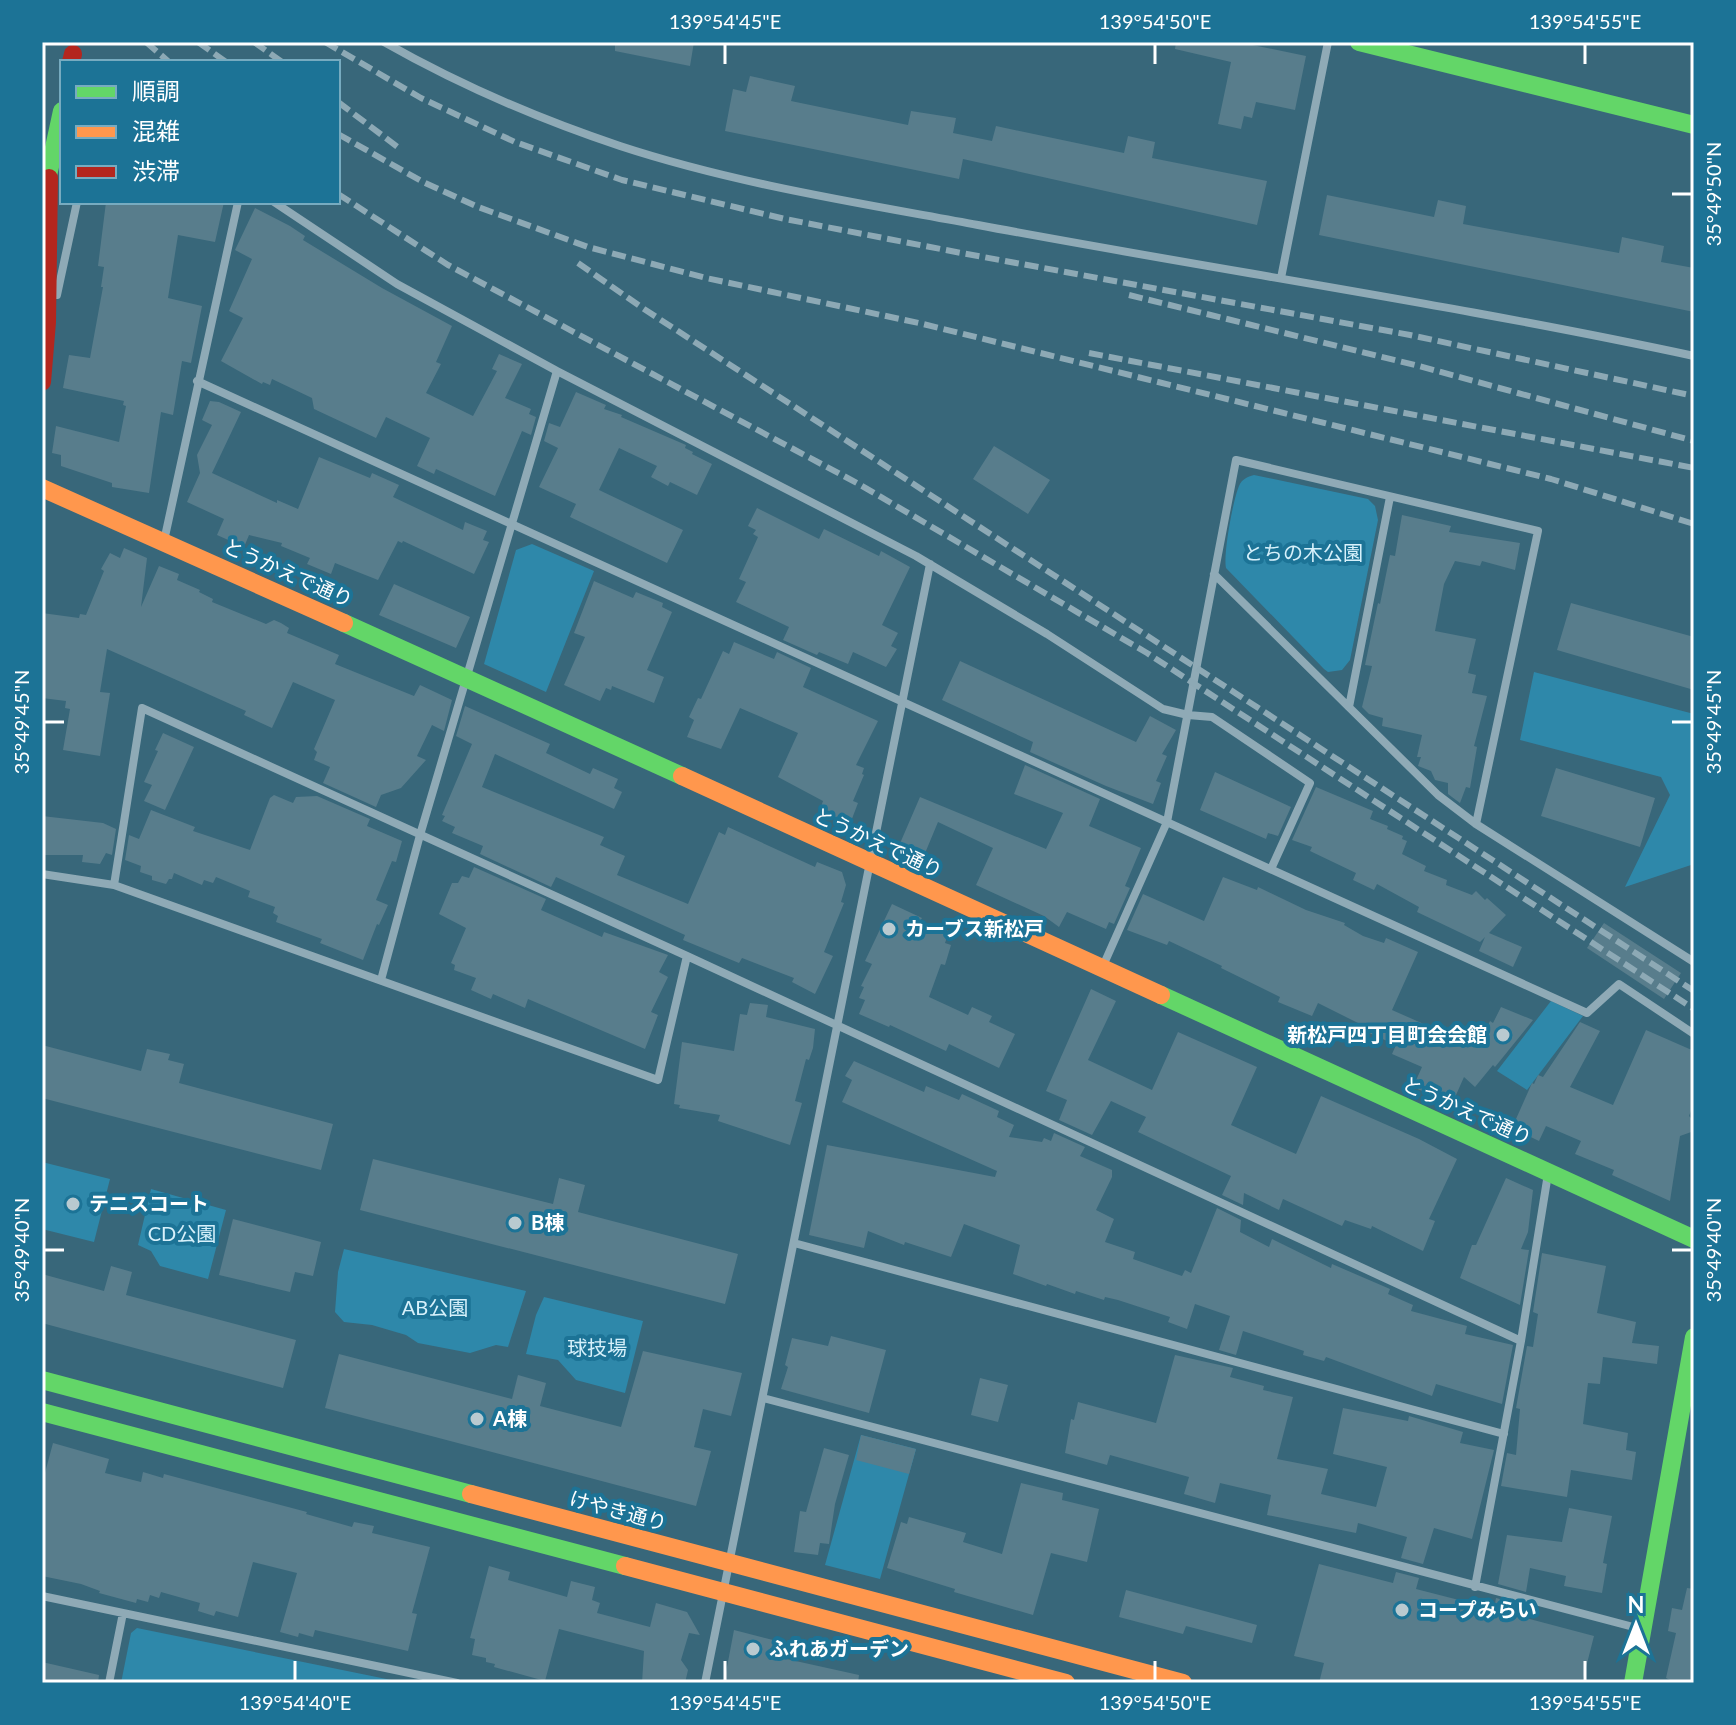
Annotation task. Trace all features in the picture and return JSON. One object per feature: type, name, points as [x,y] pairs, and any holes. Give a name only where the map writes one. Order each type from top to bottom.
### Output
[{"type":"street","points":[[384,42],[482,91],[621,146],[772,185],[1592,334],[1694,356]]},
{"type":"street","points":[[1281,278],[1328,42]]},
{"type":"street","points":[[1359,42],[1694,125]]},
{"type":"street","points":[[42,198],[60,121]]},
{"type":"street","points":[[42,382],[47,322],[49,178]]},
{"type":"street","points":[[47,322],[57,298],[77,204]]},
{"type":"street","points":[[164,542],[238,204]]},
{"type":"street","points":[[277,204],[397,284],[557,371],[930,564],[1163,709],[1212,717],[1310,783],[1271,869]]},
{"type":"street","points":[[381,980],[420,835],[557,371]]},
{"type":"street","points":[[197,381],[1587,1013],[1619,984],[1694,1034]]},
{"type":"street","points":[[1102,969],[1167,822],[1236,460],[1538,531],[1476,824]]},
{"type":"street","name":"とうかえで通り","points":[[42,488],[468,678],[1694,1239]]},
{"type":"street","points":[[1349,707],[1390,497]]},
{"type":"street","points":[[705,1683],[930,564]]},
{"type":"street","points":[[1214,574],[1438,795],[1476,824],[1694,962]]},
{"type":"street","points":[[114,885],[142,708],[1521,1341]]},
{"type":"street","points":[[42,874],[114,885],[658,1080],[687,956]]},
{"type":"street","points":[[1475,1587],[1521,1341],[1548,1172]]},
{"type":"street","points":[[794,1243],[1504,1434]]},
{"type":"street","points":[[1633,1683],[1694,1337]]},
{"type":"street","name":"けやき通り","points":[[42,1380],[1183,1683]]},
{"type":"street","points":[[763,1398],[1642,1630]]},
{"type":"street","points":[[42,1412],[1066,1683]]},
{"type":"street","points":[[42,1596],[457,1683]]},
{"type":"street","points":[[109,1683],[123,1613]]},
{"type":"green space","name":"とちの木公園","points":[[1254,475],[1368,499],[1375,506],[1378,520],[1350,660],[1342,670],[1328,672],[1324,669],[1226,568],[1231,514],[1239,486]]},
{"type":"green space","points":[[532,544],[594,571],[546,692],[484,664],[516,550]]},
{"type":"green space","points":[[1534,672],[1694,714],[1694,864],[1625,887],[1670,795],[1661,777],[1520,740]]},
{"type":"green space","points":[[1551,1001],[1583,1016],[1527,1090],[1497,1071]]},
{"type":"green space","name":"テニスコート","points":[[42,1162],[110,1179],[94,1242],[42,1229]]},
{"type":"green space","name":"CD公園","points":[[151,1189],[226,1210],[208,1279],[160,1266],[151,1251],[138,1245]]},
{"type":"green space","name":"AB公園","points":[[344,1249],[526,1291],[508,1347],[496,1345],[470,1353],[418,1343],[406,1335],[372,1325],[344,1322],[335,1312],[338,1272]]},
{"type":"green space","name":"球技場","points":[[544,1297],[643,1321],[625,1393],[576,1380],[558,1360],[526,1354]]},
{"type":"green space","points":[[861,1435],[916,1449],[880,1579],[825,1565]]},
{"type":"green space","points":[[137,1628],[406,1683],[121,1683],[131,1633]]},
{"type":"building","points":[[615,42],[694,42],[690,66],[615,51]]},
{"type":"building","points":[[1176,42],[1238,42],[1306,56],[1295,110],[1256,102],[1252,118],[1244,116],[1241,129],[1218,124],[1231,62],[1175,49]]},
{"type":"building","points":[[750,76],[795,86],[791,101],[908,125],[911,111],[956,118],[953,133],[992,141],[996,126],[1124,153],[1128,136],[1155,142],[1152,158],[1267,181],[1257,225],[963,159],[959,179],[725,131],[733,89],[746,92]]},
{"type":"building","points":[[1327,195],[1434,217],[1438,200],[1466,206],[1463,224],[1619,253],[1622,237],[1664,246],[1661,262],[1694,268],[1694,312],[1319,235]]},
{"type":"building","points":[[106,204],[224,204],[215,242],[178,235],[168,298],[202,306],[191,363],[182,361],[173,415],[161,412],[149,493],[112,487],[112,483],[61,466],[61,455],[52,453],[56,426],[119,442],[126,406],[123,405],[124,401],[63,388],[69,355],[90,358],[103,287],[104,267],[98,266]]},
{"type":"building","points":[[255,208],[290,226],[305,236],[303,240],[382,288],[452,326],[436,362],[441,364],[426,393],[473,416],[497,371],[492,369],[499,354],[522,364],[505,398],[531,409],[529,414],[536,417],[531,435],[522,431],[495,496],[436,469],[434,474],[417,466],[430,438],[386,417],[376,438],[314,409],[312,398],[272,379],[270,385],[262,384],[221,361],[243,318],[229,311],[252,259],[235,250]]},
{"type":"building","points":[[576,392],[606,405],[604,409],[686,445],[685,448],[692,454],[712,464],[697,495],[651,477],[657,466],[619,448],[599,490],[683,530],[667,563],[570,517],[576,504],[539,487],[558,448],[544,441],[549,423],[560,427]]},
{"type":"building","points":[[210,401],[241,412],[212,473],[277,503],[277,500],[298,509],[319,457],[370,478],[372,473],[399,485],[393,497],[463,530],[465,522],[487,531],[483,540],[489,542],[474,574],[403,541],[398,541],[378,580],[335,563],[331,574],[307,564],[310,558],[281,546],[282,543],[249,535],[244,547],[217,535],[224,519],[187,502],[200,473],[197,455],[212,425],[202,420]]},
{"type":"building","points":[[994,446],[1050,480],[1028,514],[973,479]]},
{"type":"building","points":[[757,508],[819,539],[824,529],[879,556],[881,551],[910,567],[882,625],[898,633],[891,646],[897,649],[886,667],[853,652],[848,664],[819,652],[817,655],[783,640],[789,627],[736,602],[746,582],[739,579],[758,537],[753,534],[756,530],[748,526]]},
{"type":"building","points":[[1402,515],[1451,526],[1449,532],[1520,543],[1515,570],[1482,561],[1480,566],[1455,561],[1444,584],[1435,631],[1476,639],[1468,673],[1476,675],[1472,693],[1487,696],[1474,746],[1477,747],[1470,788],[1466,787],[1460,803],[1448,794],[1448,783],[1435,780],[1431,771],[1418,766],[1422,735],[1382,726],[1383,718],[1369,714],[1362,707],[1372,666],[1365,665],[1390,555],[1395,556]]},
{"type":"building","points":[[124,548],[147,558],[141,607],[159,566],[179,574],[177,580],[200,590],[213,599],[212,602],[266,624],[274,620],[289,628],[287,633],[339,655],[335,664],[414,696],[420,685],[452,700],[444,731],[432,725],[417,756],[426,760],[401,788],[381,795],[376,807],[323,783],[330,767],[314,760],[317,752],[314,749],[335,700],[293,682],[272,728],[244,715],[246,711],[107,649],[100,692],[110,693],[100,756],[63,750],[70,709],[65,708],[66,701],[42,698],[42,613],[79,618],[80,614],[86,615],[104,571],[101,569],[110,553],[120,558]]},
{"type":"building","points":[[594,581],[633,598],[636,592],[663,603],[662,607],[672,612],[647,670],[664,677],[654,703],[612,686],[611,690],[606,688],[600,701],[564,685],[585,637],[574,633]]},
{"type":"building","points":[[394,584],[470,617],[456,648],[379,615]]},
{"type":"building","points":[[1571,603],[1694,637],[1694,690],[1557,650]]},
{"type":"building","points":[[734,642],[774,659],[777,652],[811,668],[803,687],[878,721],[856,765],[864,768],[864,775],[853,801],[858,803],[850,824],[819,813],[823,801],[778,777],[798,733],[740,708],[721,749],[687,737],[694,720],[689,717],[698,698],[701,699],[723,651],[729,654]]},
{"type":"building","points":[[960,661],[1136,742],[1150,716],[1176,730],[1162,754],[1167,756],[1156,781],[1161,783],[1153,804],[1030,752],[1033,742],[942,700]]},
{"type":"building","points":[[465,706],[550,744],[546,753],[590,774],[593,768],[618,779],[614,788],[622,792],[614,809],[495,754],[482,787],[604,837],[600,845],[625,856],[617,875],[688,904],[719,832],[725,835],[728,827],[815,867],[817,862],[842,872],[846,885],[841,902],[844,903],[824,952],[833,956],[815,994],[792,982],[794,978],[742,958],[739,963],[683,940],[685,935],[556,877],[551,887],[480,854],[483,846],[452,833],[455,827],[442,821],[445,816],[442,815],[472,744],[456,736]]},
{"type":"building","points":[[163,733],[194,747],[165,810],[144,801],[152,785],[144,782]]},
{"type":"building","points":[[1025,765],[1100,799],[1089,826],[1141,848],[1125,886],[1130,888],[1114,924],[1109,922],[1106,929],[1067,912],[1059,927],[1044,916],[976,885],[993,848],[938,822],[923,858],[898,848],[920,797],[1046,849],[1063,813],[1014,794]]},
{"type":"building","points":[[1556,768],[1655,798],[1640,847],[1541,816]]},
{"type":"building","points":[[1215,772],[1291,807],[1278,836],[1268,833],[1266,839],[1200,810]]},
{"type":"building","points":[[1316,787],[1373,811],[1370,819],[1388,826],[1387,829],[1407,841],[1402,854],[1426,866],[1424,871],[1447,880],[1446,885],[1472,895],[1476,891],[1506,915],[1489,933],[1522,947],[1513,967],[1479,951],[1485,937],[1480,942],[1417,912],[1419,907],[1377,884],[1374,890],[1353,880],[1356,873],[1310,851],[1312,847],[1292,840]]},
{"type":"building","points":[[274,795],[293,803],[296,797],[317,796],[370,819],[367,826],[402,841],[396,862],[392,861],[376,900],[388,905],[363,960],[320,943],[322,939],[276,922],[275,907],[248,897],[250,891],[216,877],[213,883],[204,880],[202,885],[174,873],[166,884],[152,880],[152,876],[140,872],[141,866],[125,860],[129,835],[139,839],[151,810],[195,827],[193,831],[250,850],[270,798]]},
{"type":"building","points":[[42,816],[103,823],[116,829],[112,855],[106,853],[100,864],[82,862],[83,855],[42,855]]},
{"type":"building","points":[[474,867],[546,899],[541,910],[602,937],[604,932],[668,955],[659,972],[668,977],[651,1012],[658,1015],[645,1049],[528,999],[525,1008],[493,994],[491,999],[471,990],[476,978],[454,970],[455,965],[451,963],[466,928],[439,914],[452,883],[458,883],[462,876],[469,878]]},
{"type":"building","points":[[1223,877],[1257,890],[1258,887],[1306,910],[1345,923],[1363,936],[1384,943],[1386,938],[1418,952],[1392,1010],[1478,1048],[1490,1021],[1493,1023],[1501,1007],[1533,1020],[1475,1087],[1464,1077],[1452,1104],[1413,1087],[1422,1067],[1392,1054],[1396,1045],[1356,1027],[1358,1023],[1318,1003],[1312,1016],[1278,1002],[1280,997],[1169,941],[1167,945],[1127,930],[1143,894],[1204,921]]},
{"type":"building","points":[[892,904],[922,918],[920,921],[949,931],[945,943],[951,945],[945,965],[941,964],[929,997],[968,1015],[972,1007],[992,1016],[989,1022],[1015,1034],[999,1068],[949,1044],[946,1051],[859,1014],[865,1000],[859,998],[864,987],[861,986],[872,964],[865,961]]},
{"type":"building","points":[[1604,923],[1681,973],[1664,999],[1587,948]]},
{"type":"building","points":[[1091,989],[1116,1001],[1088,1060],[1152,1090],[1178,1032],[1257,1067],[1231,1125],[1296,1154],[1321,1096],[1457,1159],[1429,1219],[1435,1221],[1423,1251],[1372,1226],[1371,1229],[1345,1220],[1342,1226],[1283,1199],[1279,1210],[1244,1193],[1243,1205],[1222,1195],[1231,1176],[1138,1132],[1146,1117],[1111,1101],[1092,1135],[1059,1120],[1067,1100],[1046,1091]]},
{"type":"building","points":[[750,1003],[768,1005],[766,1017],[815,1029],[813,1048],[809,1060],[806,1059],[795,1101],[802,1103],[790,1145],[718,1121],[720,1115],[679,1108],[680,1105],[674,1104],[682,1042],[734,1051],[740,1014],[747,1015]]},
{"type":"building","points":[[1580,1022],[1600,1031],[1570,1087],[1613,1105],[1646,1030],[1694,1051],[1694,1103],[1689,1116],[1694,1121],[1694,1131],[1680,1136],[1670,1201],[1612,1175],[1614,1170],[1575,1154],[1581,1141],[1546,1126],[1539,1141],[1512,1128],[1532,1083],[1538,1075],[1543,1077]]},
{"type":"building","points":[[42,1045],[141,1071],[147,1049],[170,1054],[168,1060],[184,1064],[179,1083],[333,1124],[321,1170],[42,1098]]},
{"type":"building","points":[[854,1061],[924,1092],[926,1086],[959,1100],[962,1094],[999,1111],[997,1117],[1014,1125],[1009,1137],[1042,1142],[1044,1138],[1051,1141],[1054,1133],[1085,1147],[1080,1156],[1112,1170],[1112,1177],[1096,1210],[1114,1219],[1105,1242],[1135,1252],[1133,1259],[1182,1276],[1185,1270],[1191,1273],[1217,1208],[1241,1220],[1240,1232],[1269,1247],[1272,1239],[1331,1268],[1332,1264],[1390,1289],[1388,1294],[1413,1305],[1411,1311],[1467,1326],[1465,1334],[1513,1345],[1502,1404],[1436,1384],[1432,1396],[1326,1357],[1324,1361],[1303,1355],[1304,1351],[1243,1331],[1236,1355],[1219,1350],[1230,1316],[1195,1304],[1187,1329],[1168,1322],[1170,1317],[1118,1300],[1105,1297],[1104,1300],[1046,1286],[1013,1274],[1020,1245],[964,1224],[951,1257],[905,1242],[904,1245],[868,1231],[864,1248],[809,1235],[827,1145],[995,1177],[997,1171],[842,1102],[852,1080],[845,1076]]},
{"type":"building","name":"B棟","points":[[373,1159],[553,1204],[559,1178],[585,1185],[578,1212],[738,1254],[725,1304],[360,1210]]},
{"type":"building","points":[[1506,1178],[1533,1190],[1528,1232],[1521,1249],[1529,1250],[1520,1305],[1460,1278],[1472,1245],[1476,1245]]},
{"type":"building","points":[[233,1219],[321,1242],[313,1276],[295,1272],[290,1292],[219,1275]]},
{"type":"building","points":[[1542,1253],[1606,1266],[1597,1313],[1636,1322],[1632,1343],[1659,1346],[1657,1364],[1603,1357],[1600,1384],[1588,1383],[1583,1424],[1628,1433],[1626,1450],[1636,1452],[1632,1480],[1571,1470],[1567,1497],[1501,1486],[1507,1453],[1516,1455],[1520,1409],[1516,1408],[1527,1346],[1533,1347],[1538,1314],[1533,1312]]},
{"type":"building","points":[[111,1266],[132,1272],[126,1295],[296,1340],[283,1388],[42,1323],[42,1274],[104,1291]]},
{"type":"building","points":[[831,1336],[886,1350],[869,1413],[781,1389],[792,1338],[828,1346]]},
{"type":"building","name":"A棟","points":[[643,1351],[742,1373],[731,1416],[703,1409],[694,1447],[711,1451],[696,1506],[325,1408],[339,1354],[512,1399],[518,1375],[546,1383],[540,1406],[621,1427]]},
{"type":"building","points":[[1175,1355],[1233,1368],[1230,1377],[1264,1386],[1263,1390],[1293,1397],[1277,1459],[1328,1469],[1321,1494],[1376,1507],[1387,1467],[1333,1454],[1343,1408],[1408,1421],[1409,1416],[1463,1432],[1460,1443],[1494,1450],[1472,1539],[1434,1528],[1423,1564],[1401,1558],[1407,1537],[1358,1523],[1356,1533],[1267,1515],[1271,1495],[1220,1483],[1215,1503],[1184,1494],[1189,1477],[1110,1455],[1107,1465],[1065,1453],[1071,1419],[1074,1420],[1078,1402],[1156,1423]]},
{"type":"building","points":[[980,1378],[1008,1385],[998,1422],[971,1415]]},
{"type":"building","points":[[861,1435],[916,1449],[909,1474],[856,1460]]},
{"type":"building","points":[[53,1443],[109,1459],[105,1473],[141,1482],[143,1472],[163,1478],[164,1474],[352,1527],[354,1522],[374,1526],[372,1533],[430,1547],[412,1613],[417,1614],[408,1651],[315,1630],[313,1637],[280,1632],[297,1573],[253,1562],[238,1617],[216,1611],[214,1616],[198,1611],[200,1603],[161,1592],[159,1598],[150,1595],[148,1602],[137,1599],[136,1603],[99,1593],[81,1584],[42,1576],[42,1484]]},
{"type":"building","points":[[824,1448],[849,1455],[835,1504],[829,1544],[820,1543],[818,1555],[794,1552],[800,1511],[806,1512]]},
{"type":"building","points":[[1021,1483],[1063,1493],[1062,1500],[1099,1509],[1087,1562],[1051,1553],[1033,1615],[887,1568],[901,1522],[907,1524],[909,1517],[966,1533],[963,1542],[1002,1554]]},
{"type":"building","points":[[1569,1508],[1612,1516],[1603,1563],[1607,1564],[1602,1593],[1564,1586],[1566,1576],[1530,1568],[1526,1592],[1498,1584],[1507,1535],[1562,1542]]},
{"type":"building","name":"コープみらい","points":[[1319,1564],[1393,1583],[1396,1572],[1419,1578],[1416,1589],[1494,1609],[1496,1598],[1524,1605],[1522,1617],[1594,1636],[1582,1683],[1319,1683],[1324,1663],[1294,1656]]},
{"type":"building","points":[[489,1566],[510,1572],[508,1580],[567,1597],[571,1581],[595,1587],[592,1600],[600,1603],[597,1613],[650,1627],[656,1603],[687,1612],[700,1635],[689,1633],[681,1660],[688,1670],[685,1683],[642,1683],[644,1651],[559,1629],[545,1681],[494,1667],[495,1664],[486,1662],[486,1658],[472,1655],[475,1639],[470,1638]]},
{"type":"building","points":[[1687,1588],[1694,1589],[1694,1683],[1676,1683],[1666,1678],[1676,1633],[1668,1631],[1672,1608],[1682,1610]]},
{"type":"building","points":[[1126,1590],[1257,1625],[1252,1643],[1186,1626],[1183,1634],[1119,1617]]},
{"type":"building","points":[[734,1630],[777,1641],[773,1656],[859,1675],[858,1683],[724,1683]]},
{"type":"building","points":[[42,1662],[99,1675],[98,1683],[42,1683]]},
{"type":"railway","points":[[146,42],[167,60]]},
{"type":"railway","points":[[198,42],[223,60]]},
{"type":"railway","points":[[254,42],[279,60]]},
{"type":"railway","points":[[325,42],[421,98],[515,142],[622,180],[785,219],[1410,335],[1694,396]]},
{"type":"railway","points":[[340,104],[399,148]]},
{"type":"railway","points":[[340,135],[423,182],[478,207],[588,247],[706,278],[919,323],[1551,479],[1694,524]]},
{"type":"railway","points":[[340,195],[448,265],[857,483],[1147,653],[1694,1009]]},
{"type":"railway","points":[[578,263],[644,309],[1694,991]]},
{"type":"railway","points":[[1129,295],[1415,365],[1694,441]]},
{"type":"railway","points":[[1089,353],[1694,468]]},
{"type":"traffic: fast","points":[[1359,42],[1694,125]]},
{"type":"traffic: fast","points":[[44,194],[60,120]]},
{"type":"traffic: fast","points":[[344,623],[682,776]]},
{"type":"traffic: fast","points":[[1161,995],[1694,1239]]},
{"type":"traffic: fast","points":[[1633,1683],[1694,1337]]},
{"type":"traffic: fast","points":[[42,1380],[471,1494]]},
{"type":"traffic: fast","points":[[42,1412],[625,1566]]},
{"type":"traffic: slow","points":[[42,488],[344,623]]},
{"type":"traffic: slow","points":[[682,776],[1161,995]]},
{"type":"traffic: slow","points":[[471,1494],[1183,1683]]},
{"type":"traffic: slow","points":[[625,1566],[1066,1683]]},
{"type":"traffic: jam","points":[[72,60],[73,54]]},
{"type":"traffic: jam","points":[[42,382],[47,322],[49,178]]},
{"type":"place","name":"カーブス新松戸","points":[[889,929]]},
{"type":"place","name":"新松戸四丁目町会会館","points":[[1503,1035]]},
{"type":"place","name":"テニスコート","points":[[73,1204]]},
{"type":"place","name":"B棟","points":[[515,1223]]},
{"type":"place","name":"A棟","points":[[477,1419]]},
{"type":"place","name":"コープみらい","points":[[1402,1610]]},
{"type":"place","name":"ふれあガーデン","points":[[753,1649]]}]
